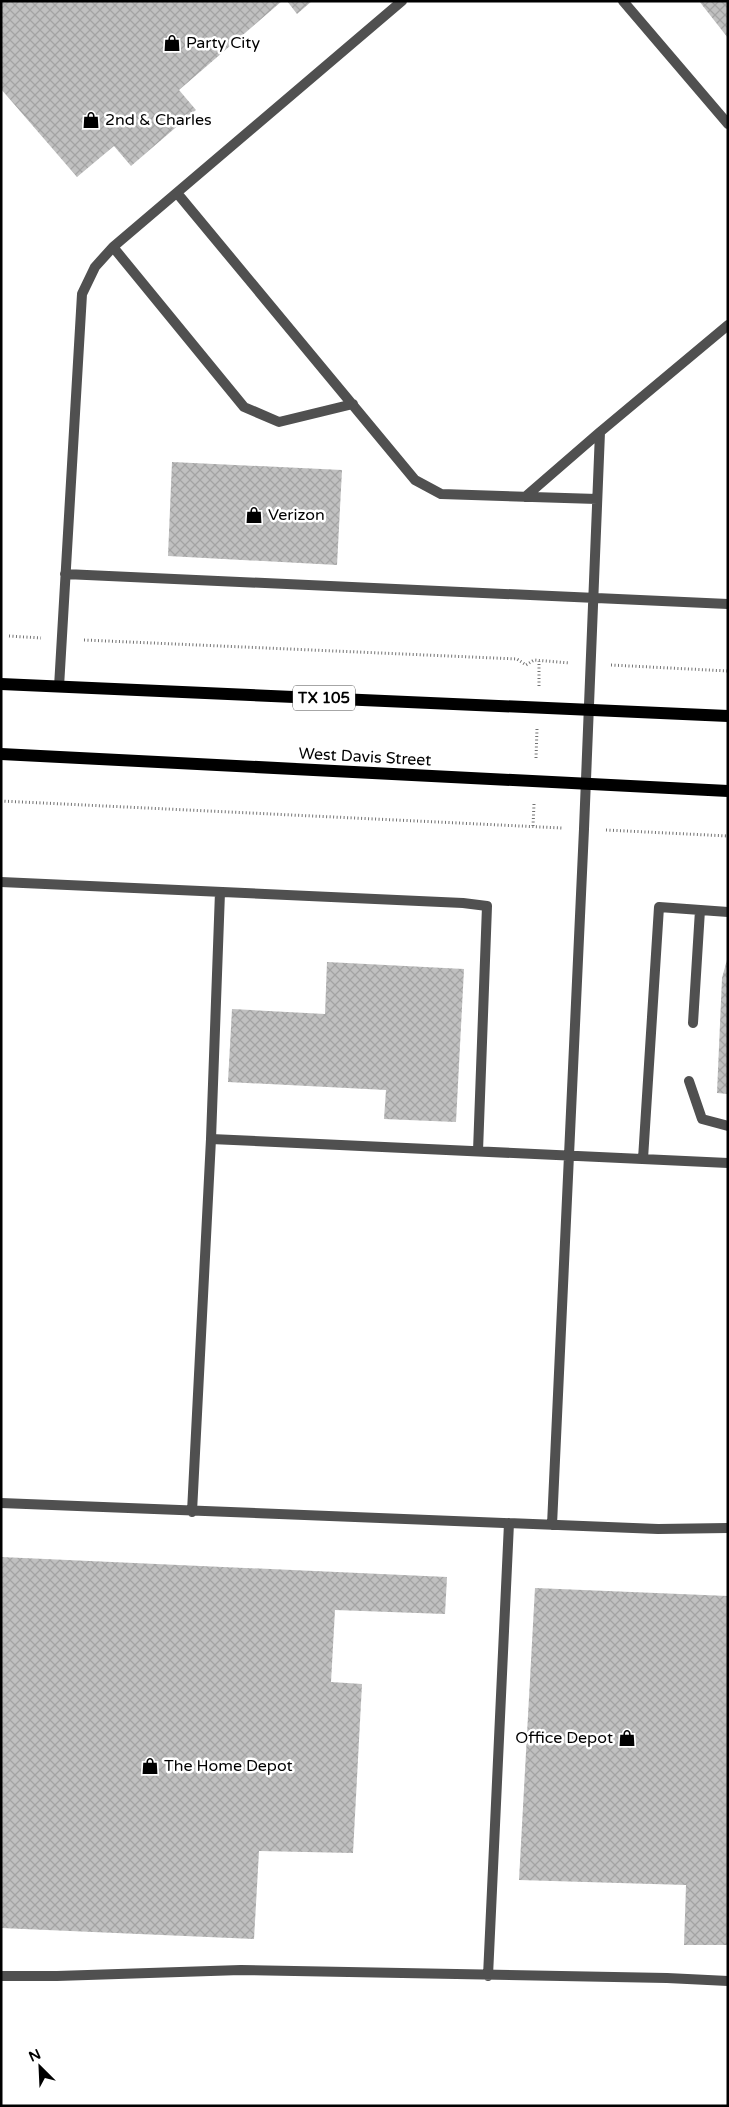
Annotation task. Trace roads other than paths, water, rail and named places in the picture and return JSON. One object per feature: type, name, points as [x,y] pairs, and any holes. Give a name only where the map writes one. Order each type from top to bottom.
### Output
[{"type":"main road","name":"TX 105","points":[[1,684],[728,716]]},
{"type":"main road","name":"West Davis Street","points":[[1,754],[728,792]]},
{"type":"lane","points":[[58,687],[82,294],[95,267],[113,247],[402,1]]},
{"type":"lane","points":[[623,1],[728,124]]},
{"type":"lane","points":[[177,192],[415,480],[440,494],[597,499]]},
{"type":"lane","points":[[113,247],[244,407],[280,422],[352,404]]},
{"type":"lane","points":[[525,497],[728,326]]},
{"type":"lane","points":[[552,1525],[600,432]]},
{"type":"lane","points":[[65,574],[728,604]]},
{"type":"lane","points":[[1,882],[463,903],[487,906],[478,1151]]},
{"type":"lane","points":[[192,1512],[211,1139],[220,892]]},
{"type":"lane","points":[[643,1159],[659,907],[728,912]]},
{"type":"lane","points":[[693,1023],[700,910]]},
{"type":"lane","points":[[689,1081],[702,1119],[728,1126]]},
{"type":"lane","points":[[211,1139],[728,1163]]},
{"type":"lane","points":[[1,1503],[658,1529],[728,1528]]},
{"type":"lane","points":[[488,1976],[509,1523]]},
{"type":"lane","points":[[1,1976],[242,1970],[666,1978],[728,1981]]},
{"type":"place","name":"Party City","points":[[172,43]]},
{"type":"place","name":"2nd & Charles","points":[[91,120]]},
{"type":"place","name":"Verizon","points":[[254,515]]},
{"type":"place","name":"Office Depot","points":[[627,1738]]},
{"type":"place","name":"The Home Depot","points":[[150,1766]]}]
